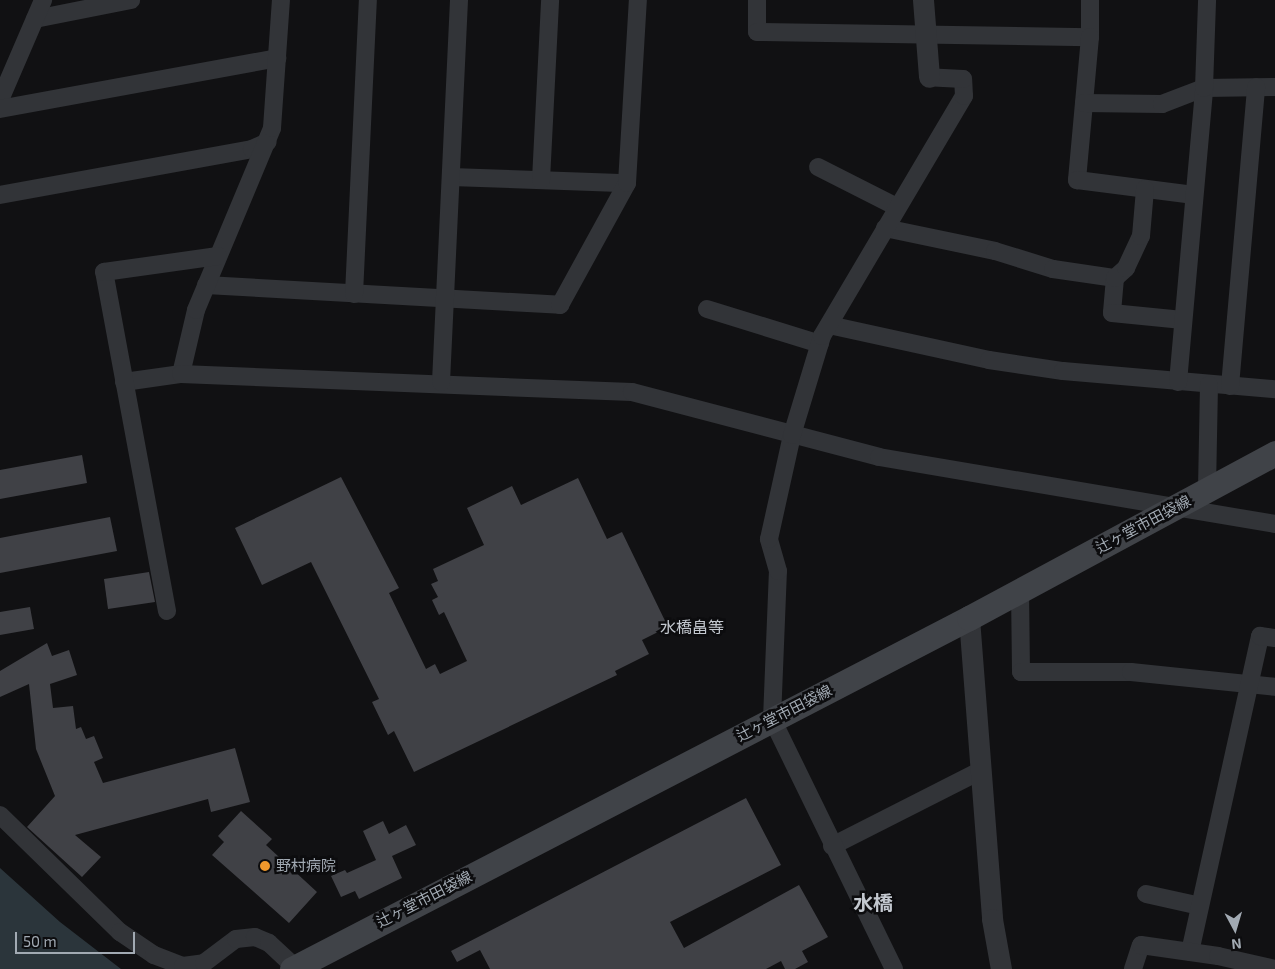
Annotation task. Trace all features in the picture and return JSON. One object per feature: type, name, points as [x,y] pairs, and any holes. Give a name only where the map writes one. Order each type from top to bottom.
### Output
[{"type":"main road","name":"辻ヶ堂市田袋線","points":[[295,969],[969,618],[1275,453]]},
{"type":"street","points":[[0,100],[43,0]]},
{"type":"street","points":[[35,18],[131,0]]},
{"type":"street","points":[[181,374],[196,310],[268,142],[272,128],[281,0]]},
{"type":"street","points":[[354,294],[368,0]]},
{"type":"street","points":[[441,382],[459,0]]},
{"type":"street","points":[[541,180],[550,0]]},
{"type":"street","points":[[206,285],[560,305],[627,183],[638,0]]},
{"type":"street","points":[[757,0],[757,32],[1090,37]]},
{"type":"street","points":[[894,969],[832,846],[772,719],[778,571],[768,538],[792,435],[820,344],[897,207],[964,96],[964,79],[929,77],[923,0]]},
{"type":"street","points":[[1090,0],[1090,37],[1077,180],[1194,195]]},
{"type":"street","points":[[1178,382],[1204,88],[1207,0]]},
{"type":"street","points":[[0,109],[277,58]]},
{"type":"street","points":[[1084,103],[1162,104],[1204,88],[1275,86]]},
{"type":"street","points":[[1230,386],[1256,87]]},
{"type":"street","points":[[0,194],[252,149],[268,142]]},
{"type":"street","points":[[818,167],[897,207]]},
{"type":"street","points":[[451,177],[627,183]]},
{"type":"street","points":[[1145,189],[1141,236],[1126,268],[1115,278],[1112,313],[1183,320]]},
{"type":"street","points":[[885,228],[995,251],[1053,269],[1115,278]]},
{"type":"street","points":[[167,611],[104,272],[218,256]]},
{"type":"street","points":[[707,309],[820,344]]},
{"type":"street","points":[[829,325],[989,360],[1178,382],[1275,389]]},
{"type":"street","points":[[124,382],[181,374],[441,382],[632,392],[879,457],[1275,524]]},
{"type":"street","points":[[1207,489],[1209,385]]},
{"type":"street","points":[[1020,590],[1021,672],[1131,672],[1249,682],[1275,687]]},
{"type":"street","points":[[969,618],[992,919],[1001,969]]},
{"type":"street","points":[[1190,952],[1260,636],[1275,638]]},
{"type":"street","points":[[832,846],[980,771]]},
{"type":"street","points":[[0,815],[120,932],[154,955],[182,966],[204,962],[236,939],[255,937],[269,943],[295,969]]},
{"type":"street","points":[[1146,894],[1200,906]]},
{"type":"street","points":[[1134,969],[1140,945],[1190,952],[1275,969]]},
{"type":"shaded area","points":[[0,868],[60,922],[121,969],[0,969]]},
{"type":"building","points":[[82,455],[87,483],[0,499],[0,470]]},
{"type":"building","points":[[341,477],[399,588],[389,593],[426,669],[435,664],[440,674],[467,661],[444,612],[439,615],[432,600],[438,597],[431,584],[438,581],[433,569],[484,545],[467,508],[512,486],[521,505],[578,478],[607,539],[622,532],[668,627],[642,640],[649,654],[615,671],[617,675],[414,772],[394,731],[388,735],[372,702],[379,699],[311,562],[262,585],[235,528]]},
{"type":"building","points":[[110,517],[117,551],[0,573],[0,538]]},
{"type":"building","points":[[149,572],[155,602],[108,609],[104,579]]},
{"type":"building","points":[[30,607],[34,629],[0,635],[0,612]]},
{"type":"building","points":[[47,643],[52,656],[69,650],[77,675],[50,684],[53,708],[73,706],[76,729],[81,727],[86,739],[94,736],[103,758],[94,762],[103,783],[235,748],[250,802],[211,812],[208,799],[75,835],[101,857],[82,877],[27,827],[55,796],[36,749],[29,684],[0,697],[0,671]]},
{"type":"building","points":[[746,798],[781,865],[670,922],[684,948],[799,885],[828,937],[802,951],[808,962],[795,969],[785,969],[781,961],[766,969],[490,969],[480,950],[457,962],[451,951]]},
{"type":"building","points":[[241,811],[272,839],[266,845],[317,892],[289,923],[212,855],[224,842],[218,836]]},
{"type":"building","points":[[383,821],[389,834],[406,825],[416,845],[392,856],[402,878],[359,899],[355,891],[341,897],[331,876],[345,870],[347,873],[376,860],[363,831]]},
{"type":"place","name":"野村病院","points":[[265,866]]},
{"type":"district","name":"水橋畠等","points":[[692,627]]},
{"type":"district","name":"水橋","points":[[873,902]]}]
